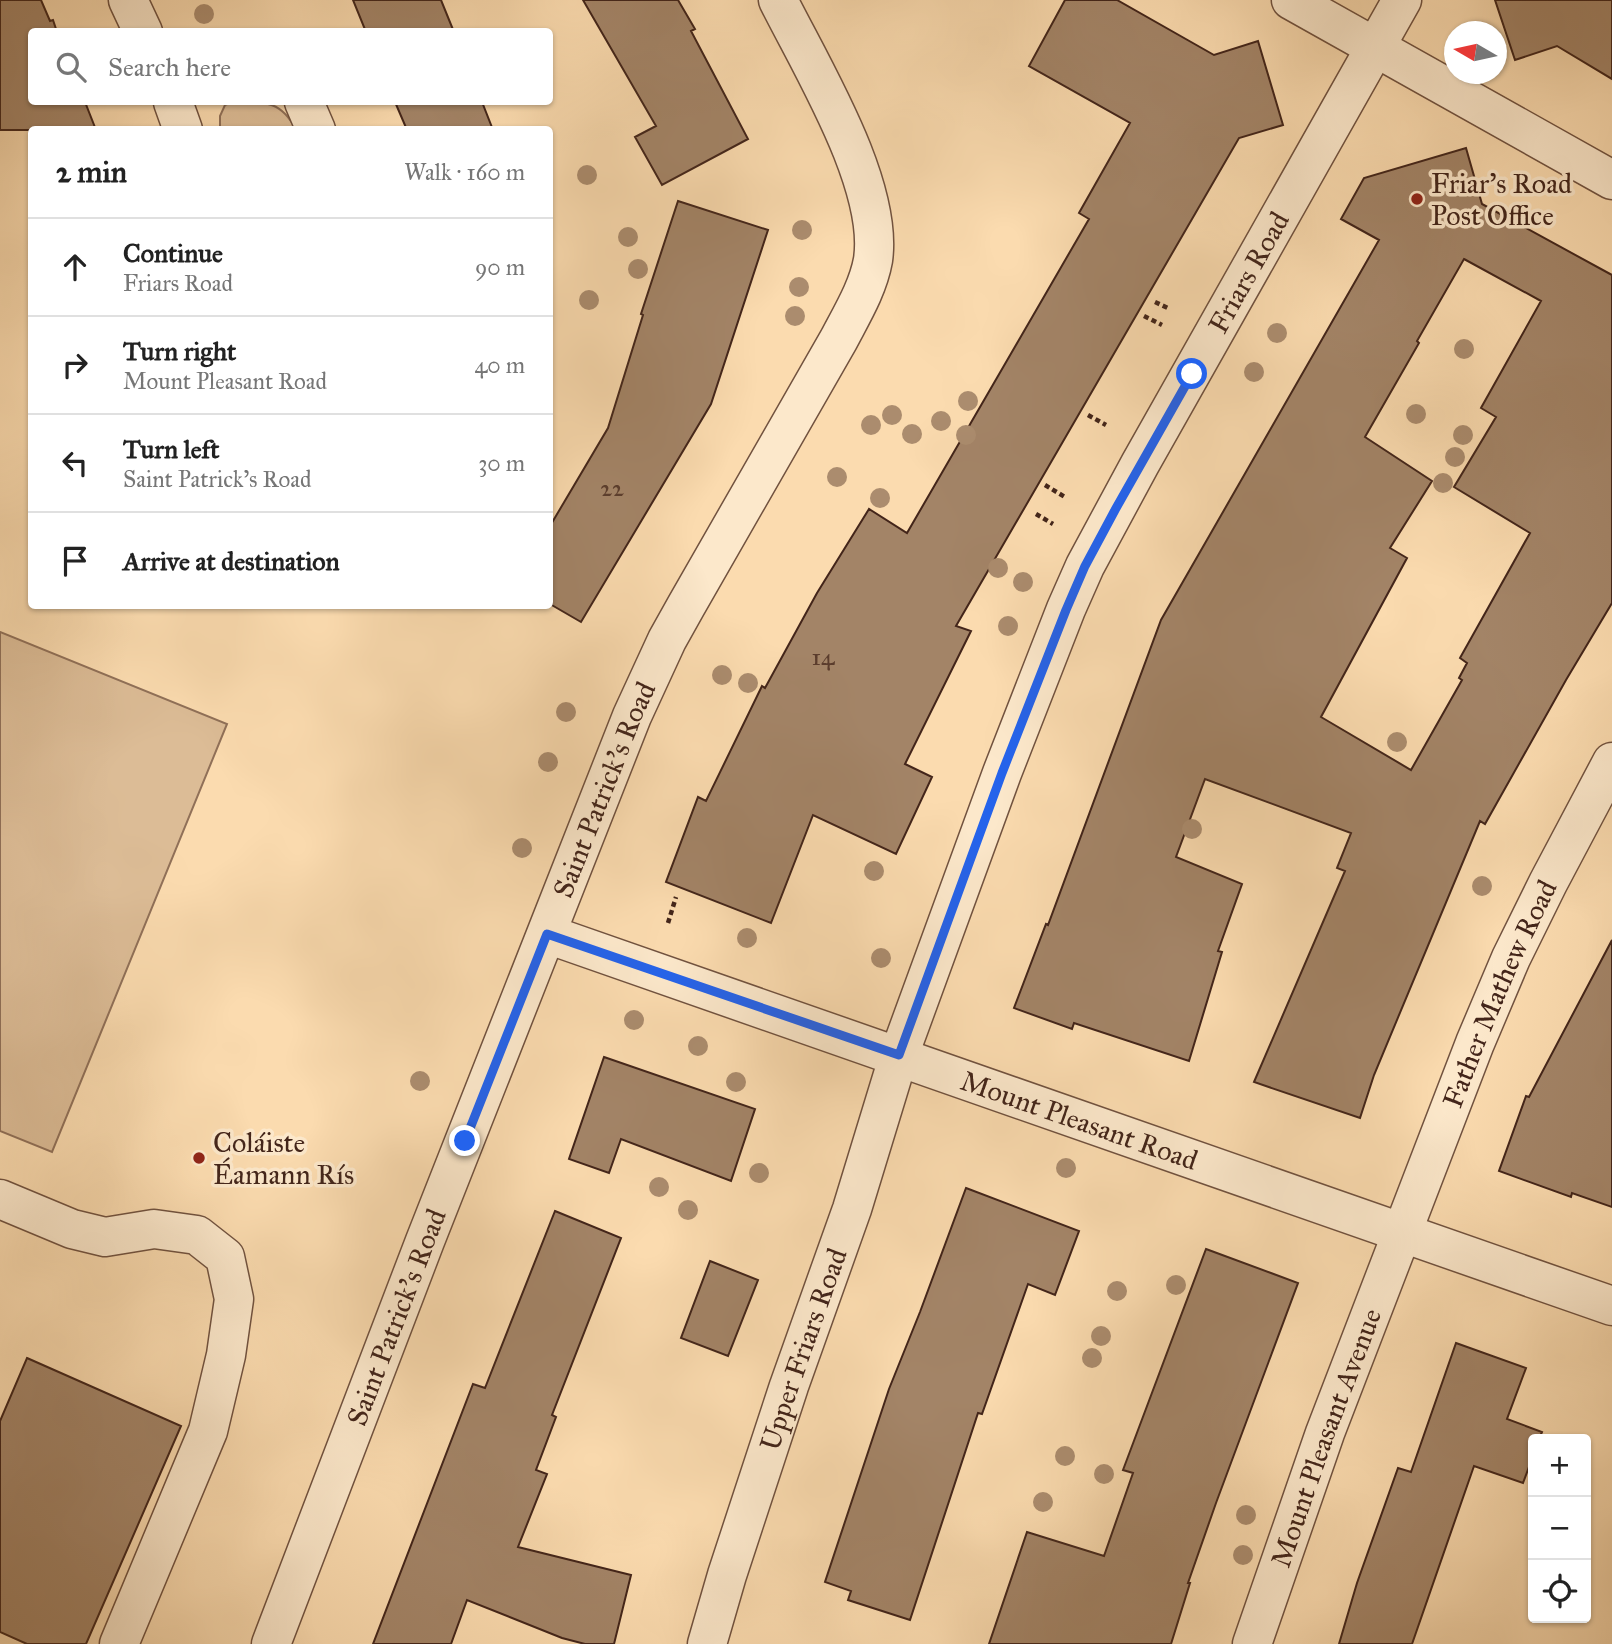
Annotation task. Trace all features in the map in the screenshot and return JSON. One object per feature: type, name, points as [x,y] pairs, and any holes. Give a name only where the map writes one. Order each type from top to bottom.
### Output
[{"type":"street","points":[[128,0],[140,28]]},
{"type":"street","name":"Saint Patrick's Road","points":[[271,1644],[425,1241],[632,716],[667,640],[861,298],[872,264],[873,223],[864,180],[778,0]]},
{"type":"street","points":[[1291,0],[1612,180]]},
{"type":"street","name":"Friars Road","points":[[899,1055],[1002,773],[1085,566],[1402,0]]},
{"type":"street","points":[[174,105],[182,126]]},
{"type":"street","points":[[305,105],[314,126]]},
{"type":"street","name":"Father Mathew Road","points":[[1402,1231],[1511,958],[1612,762]]},
{"type":"street","name":"Mount Pleasant Road","points":[[547,934],[1612,1306]]},
{"type":"street","name":"Upper Friars Road","points":[[707,1644],[780,1411],[852,1209],[899,1055]]},
{"type":"street","points":[[0,1199],[72,1229],[105,1237],[154,1229],[197,1235],[225,1257],[234,1299],[226,1355],[208,1431],[119,1644]]},
{"type":"street","name":"Mount Pleasant Avenue","points":[[1252,1644],[1313,1465],[1402,1231]]},
{"type":"path","points":[[665,930],[676,897]]},
{"type":"shaded area","points":[[225,105],[272,105],[284,113],[294,126],[220,126],[220,116]]},
{"type":"shaded area","points":[[0,632],[227,724],[52,1152],[0,1131]]},
{"type":"building","points":[[0,0],[41,0],[56,28],[28,28],[28,105],[86,105],[94,126],[28,126],[28,130],[0,130]]},
{"type":"building","points":[[353,0],[441,0],[452,28],[364,28]]},
{"type":"building","points":[[583,0],[678,0],[695,29],[691,31],[748,139],[662,185],[635,137],[656,126]]},
{"type":"building","points":[[1065,0],[1117,0],[1214,55],[1258,41],[1283,125],[1239,138],[956,626],[971,631],[905,764],[932,777],[896,854],[813,815],[771,923],[666,882],[698,797],[706,801],[762,686],[765,688],[817,593],[869,509],[907,533],[1089,219],[1079,213],[1130,123],[1029,66]]},
{"type":"building","points":[[1495,0],[1612,0],[1612,79],[1557,46],[1515,60],[1507,36],[1507,21],[1502,21]]},
{"type":"building","points":[[396,105],[483,105],[491,126],[405,126]]},
{"type":"building","points":[[1466,148],[1482,204],[1612,275],[1612,603],[1485,824],[1480,821],[1374,1075],[1360,1118],[1254,1082],[1345,871],[1337,868],[1351,833],[1205,779],[1176,857],[1242,884],[1218,951],[1222,952],[1189,1061],[1074,1023],[1072,1029],[1014,1008],[1046,924],[1048,925],[1161,620],[1379,240],[1341,219],[1364,178]],"holes":[[[1464,259],[1541,301],[1481,408],[1496,417],[1454,487],[1530,533],[1460,658],[1467,663],[1459,678],[1462,680],[1411,770],[1321,717],[1407,558],[1390,548],[1432,481],[1365,437]]]},
{"type":"building","points":[[678,201],[768,230],[711,404],[581,622],[553,606],[553,521],[608,428],[643,315],[641,314]]},
{"type":"building","points":[[1612,940],[1612,1207],[1572,1193],[1571,1197],[1499,1171],[1526,1096],[1529,1097]]},
{"type":"building","points":[[604,1057],[755,1109],[731,1181],[621,1139],[609,1173],[569,1159]]},
{"type":"building","points":[[966,1188],[1079,1231],[1055,1295],[1028,1284],[982,1414],[978,1413],[910,1620],[848,1600],[851,1591],[825,1582],[889,1389]]},
{"type":"building","points":[[555,1211],[621,1238],[552,1415],[556,1417],[536,1470],[547,1474],[518,1547],[631,1575],[614,1644],[585,1644],[562,1638],[467,1600],[451,1644],[373,1644],[473,1384],[485,1388]]},
{"type":"building","points":[[1206,1249],[1298,1283],[1216,1503],[1188,1583],[1171,1644],[989,1644],[1027,1532],[1104,1556],[1133,1473],[1123,1470]]},
{"type":"building","points":[[710,1261],[758,1280],[728,1356],[681,1338]]},
{"type":"building","points":[[1456,1343],[1526,1368],[1507,1419],[1542,1432],[1528,1434],[1528,1470],[1523,1483],[1474,1466],[1412,1644],[1339,1644],[1357,1583],[1398,1468],[1411,1472]]},
{"type":"building","points":[[27,1358],[181,1426],[86,1644],[27,1644],[0,1632],[0,1421]]},
{"type":"place","name":"Friar's Road Post Office","points":[[1417,199]]},
{"type":"place","name":"Coláiste Éamann Rís","points":[[199,1158]]},
{"type":"route","points":[[465,1141],[547,934],[899,1055],[1002,773],[1066,610],[1085,566],[1192,374]]}]
